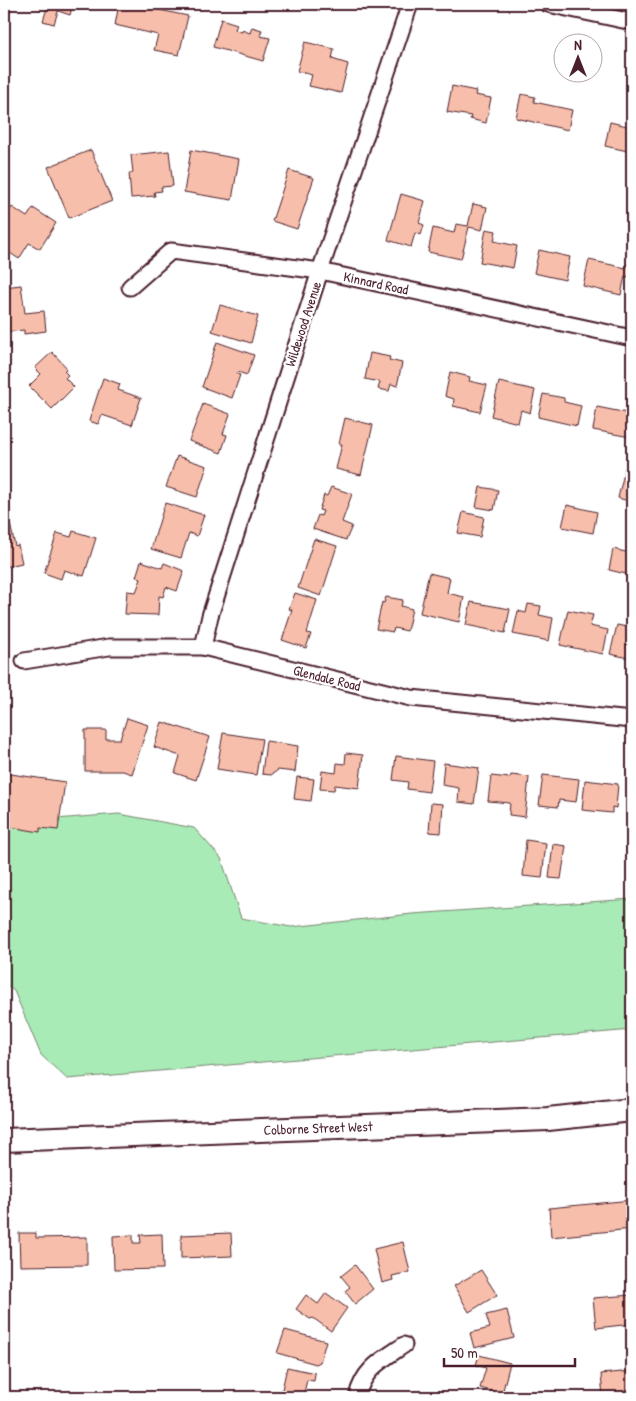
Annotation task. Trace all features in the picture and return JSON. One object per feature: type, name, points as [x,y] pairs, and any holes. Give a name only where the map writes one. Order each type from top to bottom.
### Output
[{"type":"main road","name":"Colborne Street West","points":[[4,1140],[548,1119],[632,1110]]},
{"type":"street","name":"Wildewood Avenue","points":[[203,647],[210,616],[320,271],[410,4]]},
{"type":"street","points":[[548,4],[632,22]]},
{"type":"street","name":"Kinnard Road","points":[[130,287],[171,251],[320,271],[632,338]]},
{"type":"street","name":"Glendale Road","points":[[24,661],[109,648],[203,647],[411,698],[632,720]]},
{"type":"street","points":[[357,1397],[364,1377],[372,1366],[404,1345]]},
{"type":"green space","points":[[119,814],[194,828],[221,858],[241,918],[291,927],[412,914],[632,899],[632,1030],[67,1079],[41,1055],[14,991],[4,983],[4,823]]},
{"type":"building","points":[[51,4],[73,4],[70,15],[58,11],[54,24],[43,21],[47,8],[49,9]]},
{"type":"building","points":[[119,4],[139,8],[140,6],[188,16],[179,55],[154,50],[158,35],[115,25]]},
{"type":"building","points":[[221,19],[237,24],[235,30],[250,33],[252,27],[262,30],[260,36],[270,38],[263,61],[213,47]]},
{"type":"building","points":[[305,42],[334,49],[332,59],[348,64],[341,93],[309,86],[312,75],[297,71]]},
{"type":"building","points":[[452,86],[476,91],[475,95],[491,98],[486,123],[470,119],[471,116],[447,112]]},
{"type":"building","points":[[521,94],[535,97],[534,102],[572,110],[568,130],[516,118]]},
{"type":"building","points":[[628,121],[632,121],[632,152],[605,146],[610,122],[627,126]]},
{"type":"building","points":[[91,150],[112,201],[69,218],[48,167]]},
{"type":"building","points":[[191,150],[239,159],[232,200],[184,192]]},
{"type":"building","points":[[169,151],[173,186],[161,187],[162,191],[154,192],[155,196],[131,198],[129,173],[133,173],[131,155]]},
{"type":"building","points":[[289,170],[314,178],[297,229],[272,221]]},
{"type":"building","points":[[401,194],[425,201],[419,223],[424,225],[421,235],[415,233],[411,247],[388,240]]},
{"type":"building","points":[[473,204],[487,207],[482,230],[469,227],[461,259],[428,252],[433,228],[454,233],[456,224],[468,226]]},
{"type":"building","points":[[12,207],[27,217],[33,208],[56,223],[40,249],[29,243],[19,259],[4,249],[4,217]]},
{"type":"building","points":[[486,229],[496,231],[494,241],[517,246],[513,268],[480,262]]},
{"type":"building","points":[[539,250],[570,257],[565,280],[534,273]]},
{"type":"building","points":[[589,260],[626,268],[627,264],[632,265],[632,278],[625,276],[621,295],[583,286]]},
{"type":"building","points":[[21,285],[25,313],[44,311],[46,331],[24,334],[24,330],[4,332],[4,287]]},
{"type":"building","points":[[220,305],[258,316],[251,343],[212,331]]},
{"type":"building","points":[[217,342],[254,355],[247,375],[238,372],[237,374],[240,375],[232,398],[202,387]]},
{"type":"building","points":[[52,352],[67,368],[64,371],[68,375],[65,378],[74,387],[52,409],[29,386],[41,374],[35,368]]},
{"type":"building","points":[[370,353],[390,357],[389,360],[402,363],[397,386],[391,384],[389,391],[378,389],[380,382],[365,379]]},
{"type":"building","points":[[450,372],[470,377],[469,381],[487,385],[480,412],[453,406],[454,399],[445,396]]},
{"type":"building","points":[[103,378],[120,384],[118,390],[141,398],[132,425],[102,415],[98,424],[89,421]]},
{"type":"building","points":[[499,382],[535,390],[530,413],[521,410],[518,423],[491,416]]},
{"type":"building","points":[[543,394],[564,398],[564,402],[581,406],[577,426],[538,417]]},
{"type":"building","points":[[203,404],[230,414],[223,434],[227,435],[221,453],[189,441]]},
{"type":"building","points":[[597,407],[632,414],[630,437],[593,430]]},
{"type":"building","points":[[345,418],[373,425],[361,475],[336,469],[342,444],[339,444]]},
{"type":"building","points":[[629,452],[632,452],[632,502],[618,498]]},
{"type":"building","points":[[177,456],[207,466],[197,497],[166,487]]},
{"type":"building","points":[[331,487],[352,494],[342,522],[352,526],[346,540],[313,529],[318,515],[321,516],[323,511],[319,510],[324,495],[327,496]]},
{"type":"building","points":[[480,487],[498,490],[494,510],[476,507]]},
{"type":"building","points":[[165,503],[204,515],[197,536],[189,533],[181,558],[151,549]]},
{"type":"building","points":[[567,505],[597,512],[593,533],[562,527]]},
{"type":"building","points":[[463,512],[484,517],[480,537],[458,533]]},
{"type":"building","points":[[9,519],[15,546],[18,545],[22,563],[4,567],[4,520]]},
{"type":"building","points":[[73,531],[96,538],[84,576],[64,570],[61,579],[44,573],[57,533],[71,537]]},
{"type":"building","points":[[314,539],[337,546],[321,596],[298,588]]},
{"type":"building","points":[[613,549],[630,553],[626,574],[609,570]]},
{"type":"building","points":[[141,561],[162,568],[164,563],[184,571],[177,591],[166,587],[163,597],[159,596],[158,615],[125,614],[127,591],[136,592],[141,579],[136,577]]},
{"type":"building","points":[[429,573],[450,578],[447,593],[464,597],[459,622],[420,613]]},
{"type":"building","points":[[295,593],[317,600],[307,633],[311,634],[306,648],[282,640],[292,610],[289,609]]},
{"type":"building","points":[[386,597],[403,600],[401,606],[412,609],[407,631],[394,628],[393,632],[376,629],[382,602],[384,603]]},
{"type":"building","points":[[471,602],[510,609],[505,633],[466,625]]},
{"type":"building","points":[[528,604],[541,606],[539,615],[553,618],[549,641],[513,634],[518,611],[526,613]]},
{"type":"building","points":[[568,610],[593,615],[590,626],[608,630],[603,654],[560,645]]},
{"type":"building","points":[[617,625],[632,628],[632,655],[629,658],[610,654]]},
{"type":"building","points":[[127,718],[148,725],[132,774],[123,771],[85,771],[85,730],[106,730],[106,739],[120,739]]},
{"type":"building","points":[[162,722],[210,737],[196,780],[175,773],[180,756],[154,747]]},
{"type":"building","points":[[223,733],[262,739],[256,775],[217,769]]},
{"type":"building","points":[[266,741],[298,746],[295,772],[278,770],[271,775],[262,774]]},
{"type":"building","points":[[346,753],[363,755],[359,788],[335,785],[334,790],[320,789],[322,771],[336,773],[337,763],[345,764]]},
{"type":"building","points":[[396,756],[433,761],[429,792],[407,789],[408,782],[393,780]]},
{"type":"building","points":[[444,763],[479,768],[474,804],[458,802],[459,788],[442,785]]},
{"type":"building","points":[[4,773],[65,782],[58,830],[40,828],[40,832],[4,826]]},
{"type":"building","points":[[511,775],[529,777],[525,817],[509,815],[510,803],[488,801],[491,776],[510,778]]},
{"type":"building","points":[[543,775],[579,779],[576,802],[559,800],[558,807],[539,805]]},
{"type":"building","points":[[297,777],[314,779],[311,801],[294,799]]},
{"type":"building","points":[[585,780],[618,784],[616,808],[612,807],[612,813],[582,810]]},
{"type":"building","points":[[431,803],[443,804],[441,833],[429,832]]},
{"type":"building","points":[[526,840],[546,843],[542,878],[523,876]]},
{"type":"building","points":[[553,844],[566,846],[561,879],[549,878]]},
{"type":"building","points":[[632,1200],[632,1229],[551,1237],[549,1208]]},
{"type":"building","points":[[19,1233],[36,1233],[36,1238],[87,1237],[87,1265],[20,1266]]},
{"type":"building","points":[[231,1233],[232,1256],[181,1258],[181,1235]]},
{"type":"building","points":[[162,1234],[163,1269],[114,1270],[113,1236],[133,1235],[133,1243],[141,1243],[140,1235]]},
{"type":"building","points":[[403,1242],[410,1272],[392,1276],[393,1280],[382,1283],[374,1249]]},
{"type":"building","points":[[355,1265],[373,1289],[355,1304],[345,1291],[350,1287],[341,1276]]},
{"type":"building","points":[[481,1270],[497,1295],[469,1312],[454,1286]]},
{"type":"building","points":[[326,1293],[347,1308],[331,1331],[296,1309],[306,1295],[318,1304]]},
{"type":"building","points":[[632,1295],[632,1324],[596,1328],[593,1298]]},
{"type":"building","points":[[507,1310],[514,1338],[474,1348],[470,1333],[490,1328],[486,1315]]},
{"type":"building","points":[[285,1330],[326,1341],[320,1362],[316,1364],[277,1353]]},
{"type":"building","points":[[479,1355],[510,1363],[502,1394],[480,1388],[486,1368],[476,1365]]},
{"type":"building","points":[[287,1367],[315,1373],[314,1381],[307,1380],[303,1397],[281,1394]]},
{"type":"building","points":[[632,1371],[632,1397],[603,1397],[601,1374]]}]
